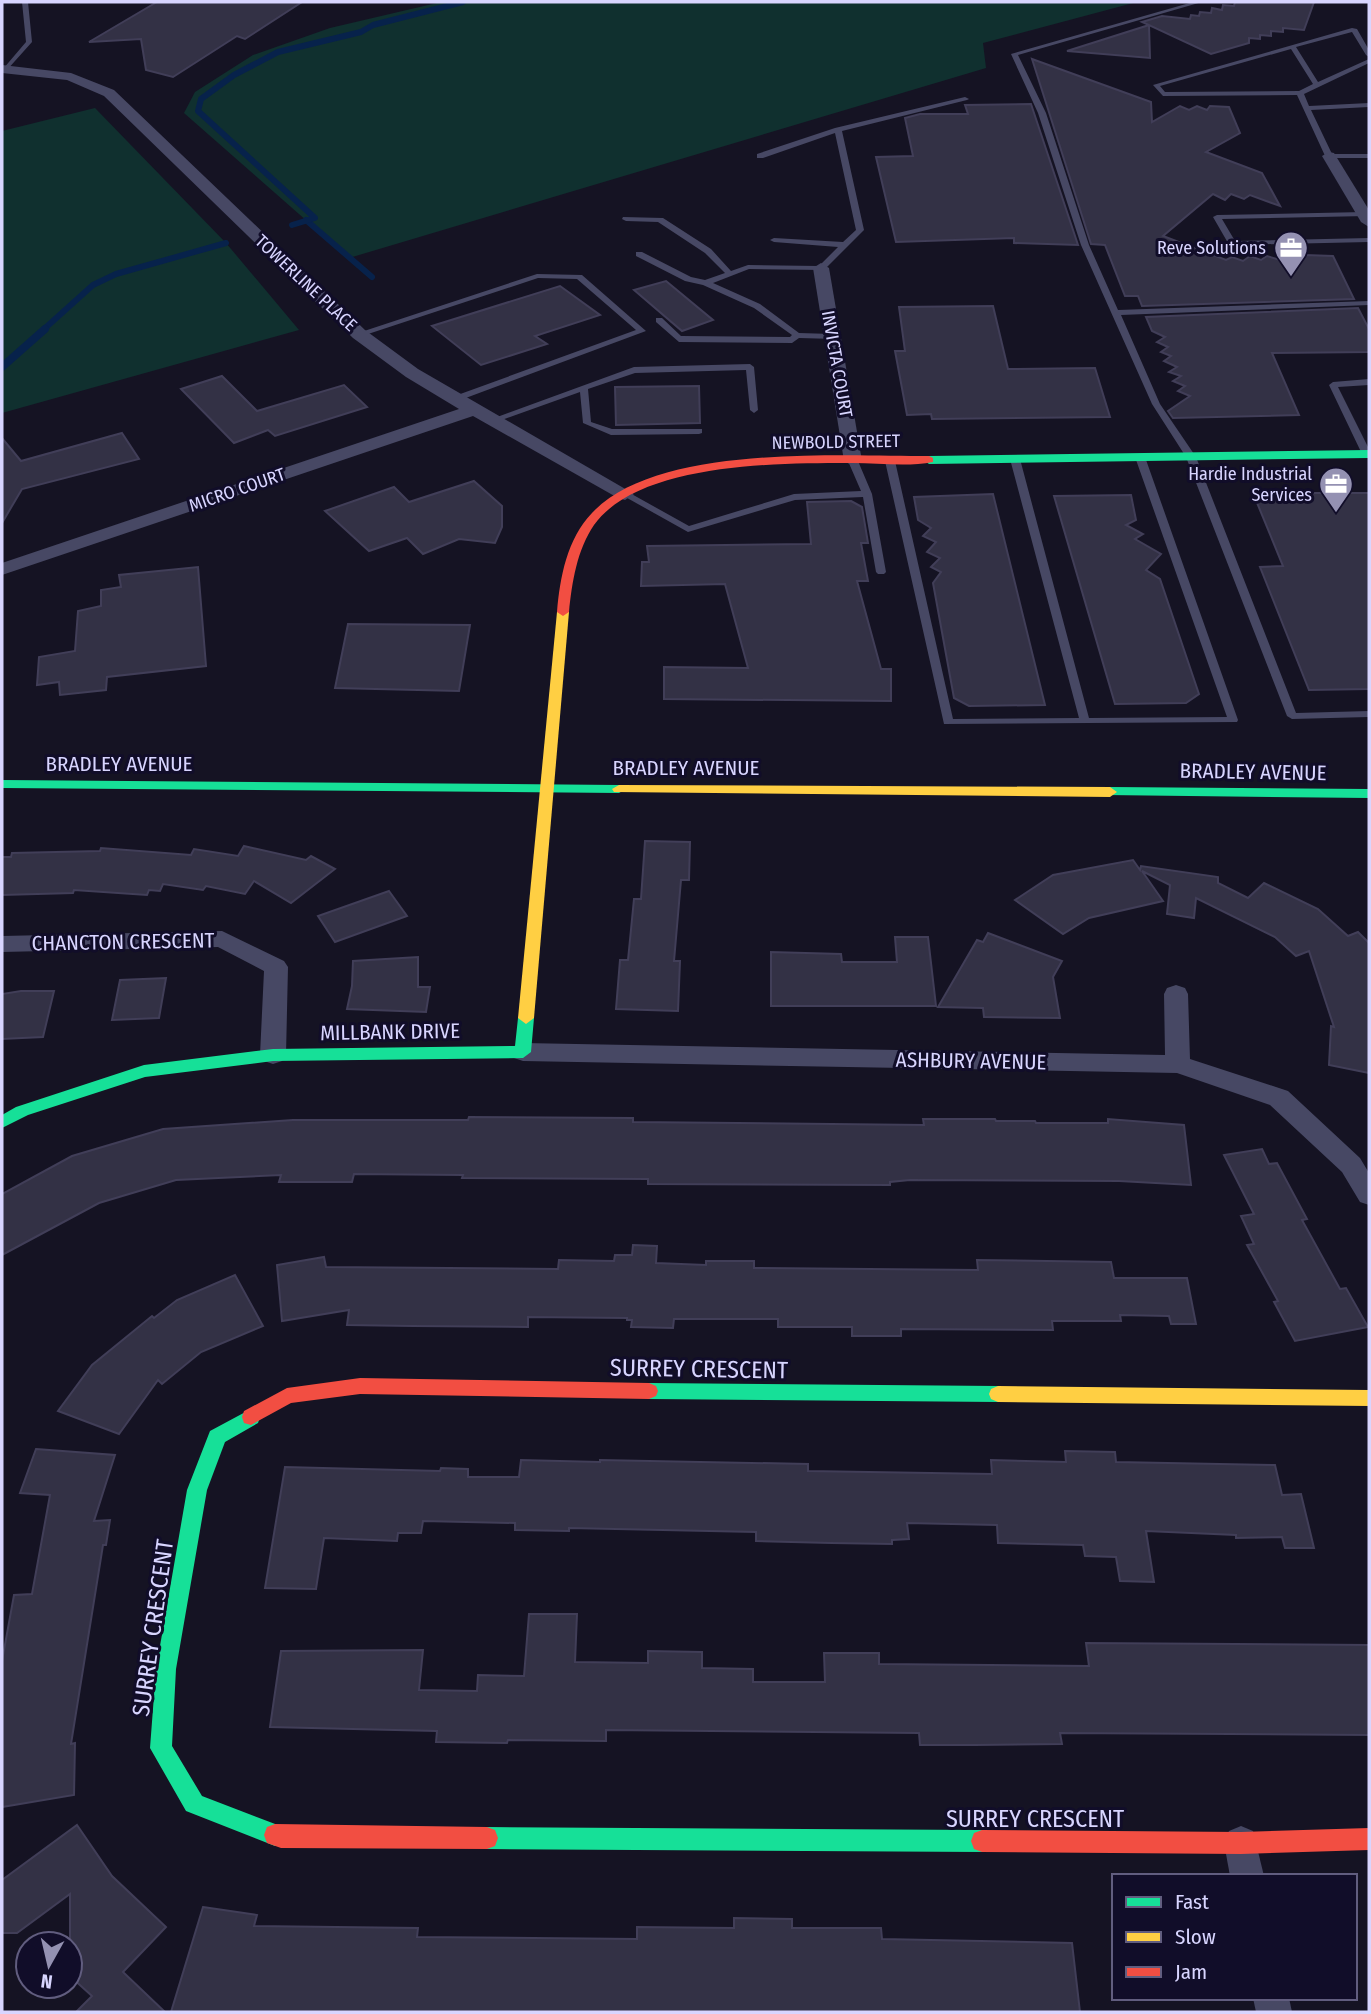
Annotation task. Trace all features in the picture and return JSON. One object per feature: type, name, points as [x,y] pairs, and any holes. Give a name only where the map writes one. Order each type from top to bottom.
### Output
[{"type":"street","name":"TOWERLINE PLACE","points":[[9,62],[69,76],[109,93],[359,334],[412,373],[473,410],[625,494]]},
{"type":"street","points":[[1329,156],[1365,212]]},
{"type":"street","name":"INVICTA COURT","points":[[821,268],[853,461]]},
{"type":"street","name":"MICRO COURT","points":[[2,569],[473,410]]},
{"type":"street","name":"NEWBOLD STREET","points":[[548,788],[565,591],[576,549],[583,533],[600,511],[625,494],[664,478],[703,470],[771,462],[1368,454]]},
{"type":"street","name":"BRADLEY AVENUE","points":[[2,784],[1369,794]]},
{"type":"street","points":[[523,1052],[548,788]]},
{"type":"street","name":"CHANCTON CRESCENT","points":[[2,944],[222,939],[276,967],[273,1055]]},
{"type":"street","points":[[1176,994],[1178,1064]]},
{"type":"street","name":"MILLBANK DRIVE","points":[[2,1122],[22,1111],[144,1071],[273,1055],[523,1052]]},
{"type":"street","name":"ASHBURY AVENUE","points":[[523,1052],[1178,1064],[1279,1098],[1351,1165],[1369,1195]]},
{"type":"street","name":"SURREY CRESCENT","points":[[1369,1398],[469,1390],[360,1386],[287,1396],[217,1437],[197,1490],[166,1669],[161,1748],[194,1804],[281,1837],[1241,1843],[1369,1839]]},
{"type":"street","points":[[1241,1843],[1247,1874]]},
{"type":"lane","points":[[9,62],[29,42],[25,2]]},
{"type":"lane","points":[[1199,2],[1014,54],[1042,113],[1085,245],[1156,404],[1191,457],[1292,716],[1369,714]]},
{"type":"lane","points":[[1369,55],[1354,29],[1156,85],[1163,94],[1300,93],[1369,61]]},
{"type":"lane","points":[[1292,46],[1317,85]]},
{"type":"lane","points":[[1300,93],[1329,156],[1369,156]]},
{"type":"lane","points":[[760,156],[838,130],[965,99]]},
{"type":"lane","points":[[1307,108],[1369,105]]},
{"type":"lane","points":[[706,282],[748,267],[821,268],[860,230],[838,130]]},
{"type":"lane","points":[[1365,212],[1217,217],[1232,243],[1369,240]]},
{"type":"lane","points":[[626,219],[660,220],[708,251],[730,274]]},
{"type":"lane","points":[[774,240],[845,245]]},
{"type":"lane","points":[[639,254],[688,279],[706,282],[757,306],[797,335],[832,337]]},
{"type":"lane","points":[[359,334],[537,276],[579,277],[642,331],[455,399]]},
{"type":"lane","points":[[1115,313],[1369,303]]},
{"type":"lane","points":[[659,320],[679,339],[792,340],[797,335]]},
{"type":"lane","points":[[493,420],[634,370],[750,367],[754,410]]},
{"type":"lane","points":[[1368,454],[1333,384],[1369,382]]},
{"type":"lane","points":[[584,388],[587,423],[611,432],[699,431]]},
{"type":"lane","points":[[890,461],[948,722],[1233,720],[1140,457]]},
{"type":"lane","points":[[1015,459],[1085,721]]},
{"type":"lane","points":[[853,461],[867,494],[881,572]]},
{"type":"lane","points":[[625,494],[688,529],[794,497],[867,494]]},
{"type":"green space","points":[[441,2],[1137,2],[983,43],[986,68],[349,258],[184,113],[195,92],[253,55],[330,28]]},
{"type":"green space","points":[[95,108],[226,243],[299,330],[2,413],[2,131]]},
{"type":"building","points":[[157,2],[302,2],[245,39],[237,36],[173,77],[146,70],[141,39],[89,42]]},
{"type":"building","points":[[1235,2],[1314,2],[1304,30],[1283,28],[1283,32],[1271,31],[1271,36],[1249,38],[1249,43],[1211,54],[1142,22],[1162,16],[1190,19],[1191,15],[1199,16],[1200,12],[1211,13],[1212,8],[1222,10],[1223,5],[1234,6]]},
{"type":"building","points":[[1149,25],[1150,58],[1067,51]]},
{"type":"building","points":[[1032,59],[1151,102],[1152,122],[1180,106],[1189,110],[1197,106],[1207,110],[1210,106],[1229,107],[1240,133],[1206,152],[1262,173],[1280,206],[1250,195],[1244,199],[1231,194],[1225,200],[1213,194],[1163,236],[1226,260],[1232,257],[1243,261],[1250,256],[1261,260],[1267,256],[1280,260],[1288,256],[1298,260],[1305,255],[1333,256],[1354,299],[1142,306],[1138,296],[1125,296],[1105,245],[1091,244]]},
{"type":"building","points":[[1031,104],[1078,245],[1014,243],[1014,238],[896,242],[876,157],[913,156],[905,118],[920,114],[968,114],[965,105]]},
{"type":"building","points":[[666,281],[713,320],[682,331],[634,290]]},
{"type":"building","points":[[560,286],[600,315],[535,336],[547,344],[481,365],[432,326]]},
{"type":"building","points":[[993,306],[1008,369],[1095,368],[1110,417],[932,419],[931,414],[907,415],[895,351],[905,351],[899,307]]},
{"type":"building","points":[[1358,308],[1369,329],[1369,352],[1272,353],[1299,415],[1173,418],[1168,411],[1190,396],[1178,391],[1185,386],[1173,381],[1181,376],[1169,372],[1177,367],[1164,361],[1171,356],[1161,352],[1168,347],[1157,342],[1165,337],[1152,331],[1146,317]]},
{"type":"building","points":[[222,376],[257,411],[344,385],[367,407],[275,436],[268,430],[234,443],[181,389]]},
{"type":"building","points":[[699,386],[700,423],[616,425],[615,387]]},
{"type":"building","points":[[122,433],[139,459],[22,489],[2,523],[2,438],[21,461]]},
{"type":"building","points":[[474,481],[502,506],[502,527],[495,543],[459,539],[423,554],[407,538],[369,551],[325,511],[394,487],[409,502]]},
{"type":"building","points":[[1253,493],[1369,493],[1369,689],[1309,690],[1260,567],[1283,566]]},
{"type":"building","points":[[993,494],[1045,705],[969,706],[954,698],[933,583],[941,572],[931,567],[940,558],[927,552],[936,542],[923,536],[931,528],[918,520],[914,497]]},
{"type":"building","points":[[1131,495],[1136,520],[1126,525],[1143,534],[1135,539],[1161,554],[1146,570],[1160,579],[1199,694],[1186,703],[1115,704],[1054,496]]},
{"type":"building","points":[[851,501],[862,507],[868,543],[861,543],[868,581],[857,581],[881,669],[891,669],[891,701],[664,699],[664,667],[748,668],[725,584],[641,586],[642,562],[649,562],[647,546],[811,544],[807,502]]},
{"type":"building","points":[[198,567],[206,666],[107,677],[106,690],[60,695],[59,682],[37,685],[39,657],[75,651],[78,611],[101,606],[101,590],[121,587],[119,575]]},
{"type":"building","points":[[348,624],[470,625],[459,691],[335,688]]},
{"type":"building","points":[[645,841],[690,842],[689,880],[681,880],[674,961],[680,961],[678,1011],[616,1009],[620,960],[628,960],[634,899],[641,899]]},
{"type":"building","points":[[244,846],[306,860],[311,856],[335,869],[291,903],[254,881],[245,894],[206,886],[203,890],[163,884],[160,891],[149,890],[147,895],[74,890],[73,893],[2,895],[2,857],[11,857],[12,853],[100,851],[101,848],[191,855],[194,849],[238,856]]},
{"type":"building","points":[[1133,860],[1140,870],[1141,866],[1218,877],[1218,883],[1248,898],[1264,883],[1318,909],[1348,936],[1358,932],[1369,943],[1369,1073],[1329,1065],[1331,1026],[1334,1027],[1309,951],[1296,956],[1275,937],[1196,898],[1194,918],[1167,914],[1170,885],[1142,871],[1163,901],[1089,918],[1063,934],[1015,900],[1053,875]]},
{"type":"building","points":[[389,891],[407,916],[335,942],[318,916]]},
{"type":"building","points":[[988,933],[1062,961],[1053,977],[1060,1018],[984,1017],[983,1008],[938,1007],[977,940],[983,942]]},
{"type":"building","points":[[895,937],[928,937],[936,1006],[771,1006],[771,952],[841,954],[842,962],[897,962]]},
{"type":"building","points":[[418,957],[418,987],[430,987],[426,1012],[347,1009],[352,986],[353,961]]},
{"type":"building","points":[[166,978],[159,1018],[112,1020],[120,980]]},
{"type":"building","points":[[54,991],[43,1037],[2,1039],[2,994]]},
{"type":"building","points":[[469,1117],[633,1118],[633,1122],[924,1125],[923,1119],[1108,1123],[1108,1119],[1184,1125],[1191,1185],[1119,1181],[910,1180],[890,1182],[890,1185],[648,1184],[648,1179],[462,1178],[463,1175],[354,1174],[352,1182],[279,1182],[281,1175],[176,1180],[99,1203],[2,1255],[2,1194],[72,1156],[163,1129],[293,1120],[468,1120]]},
{"type":"building","points":[[1262,1149],[1269,1164],[1277,1163],[1307,1219],[1302,1220],[1340,1289],[1346,1288],[1368,1327],[1295,1341],[1274,1302],[1278,1301],[1247,1245],[1254,1244],[1241,1216],[1254,1214],[1224,1155]]},
{"type":"building","points":[[633,1245],[657,1246],[656,1263],[706,1265],[706,1261],[754,1261],[754,1268],[978,1270],[977,1260],[1111,1262],[1114,1278],[1187,1278],[1196,1324],[1171,1324],[1169,1316],[1120,1315],[1121,1321],[1052,1321],[1053,1330],[901,1329],[901,1336],[852,1336],[852,1327],[778,1327],[778,1319],[674,1319],[673,1328],[631,1327],[632,1320],[627,1318],[528,1317],[528,1327],[347,1325],[349,1310],[282,1321],[277,1265],[324,1257],[326,1267],[558,1269],[559,1260],[614,1261],[615,1255],[632,1255]]},
{"type":"building","points":[[235,1275],[263,1326],[201,1352],[162,1384],[158,1380],[119,1434],[58,1411],[92,1365],[152,1316],[154,1318],[177,1300]]},
{"type":"building","points":[[36,1449],[115,1455],[94,1521],[110,1520],[106,1545],[103,1545],[71,1744],[75,1743],[74,1795],[2,1807],[2,1661],[14,1595],[32,1594],[50,1495],[20,1493]]},
{"type":"building","points":[[1065,1451],[1115,1452],[1116,1462],[1275,1465],[1282,1495],[1301,1494],[1314,1548],[1285,1548],[1282,1537],[1236,1538],[1236,1535],[1146,1531],[1154,1582],[1120,1581],[1116,1557],[1085,1556],[1083,1545],[998,1543],[997,1525],[907,1523],[909,1539],[892,1540],[892,1544],[756,1541],[756,1532],[569,1528],[569,1531],[515,1530],[515,1523],[423,1521],[421,1533],[398,1533],[397,1541],[324,1538],[316,1589],[265,1588],[285,1467],[440,1471],[441,1468],[468,1469],[468,1477],[519,1477],[521,1460],[600,1460],[808,1464],[808,1471],[992,1474],[991,1460],[1066,1462]]},
{"type":"building","points":[[529,1614],[577,1614],[575,1662],[648,1663],[648,1651],[702,1652],[702,1668],[753,1669],[753,1682],[825,1682],[824,1653],[879,1653],[879,1664],[1089,1666],[1086,1643],[1369,1645],[1369,1735],[1060,1733],[1062,1744],[920,1745],[919,1733],[606,1730],[606,1741],[508,1740],[507,1743],[436,1742],[437,1731],[270,1727],[281,1651],[423,1650],[419,1690],[477,1691],[478,1675],[524,1676]]},
{"type":"building","points":[[77,1825],[112,1876],[166,1927],[123,1972],[165,2012],[76,2012],[92,1996],[84,1989],[84,1930],[70,1930],[70,1894],[21,1930],[2,1933],[2,1880]]},
{"type":"building","points":[[203,1907],[257,1915],[254,1926],[418,1928],[417,1937],[637,1939],[637,1927],[734,1928],[734,1918],[792,1919],[792,1928],[881,1928],[882,1939],[1072,1943],[1080,2012],[171,2012]]},
{"type":"waterway","points":[[307,221],[315,218],[198,111],[201,99],[234,75],[278,52],[361,32],[373,25],[463,2]]},
{"type":"waterway","points":[[292,225],[307,221]]},
{"type":"waterway","points":[[307,221],[372,277]]},
{"type":"waterway","points":[[43,330],[93,285],[116,274],[226,243]]},
{"type":"waterway","points":[[2,367],[45,329]]},
{"type":"traffic: fast","points":[[929,460],[1369,454]]},
{"type":"traffic: fast","points":[[2,784],[619,789]]},
{"type":"traffic: fast","points":[[1110,792],[1369,794]]},
{"type":"traffic: fast","points":[[2,1122],[22,1111],[144,1071],[273,1055],[523,1052],[526,1018]]},
{"type":"traffic: fast","points":[[649,1391],[998,1394]]},
{"type":"traffic: fast","points":[[251,1417],[217,1437],[197,1490],[166,1669],[161,1748],[194,1804],[275,1835]]},
{"type":"traffic: fast","points":[[487,1838],[982,1841]]},
{"type":"traffic: slow","points":[[526,1018],[563,612]]},
{"type":"traffic: slow","points":[[619,789],[1110,792]]},
{"type":"traffic: slow","points":[[998,1394],[1369,1398]]},
{"type":"traffic: jam","points":[[563,612],[572,560],[582,535],[598,513],[627,492],[664,477],[755,462],[929,460]]},
{"type":"traffic: jam","points":[[251,1417],[287,1396],[360,1386],[649,1391]]},
{"type":"traffic: jam","points":[[275,1835],[487,1838]]},
{"type":"traffic: jam","points":[[982,1841],[1241,1843],[1369,1839]]},
{"type":"place","name":"Reve Solutions","points":[[1291,278]]},
{"type":"place","name":"Hardie Industrial Services","points":[[1336,514]]}]
